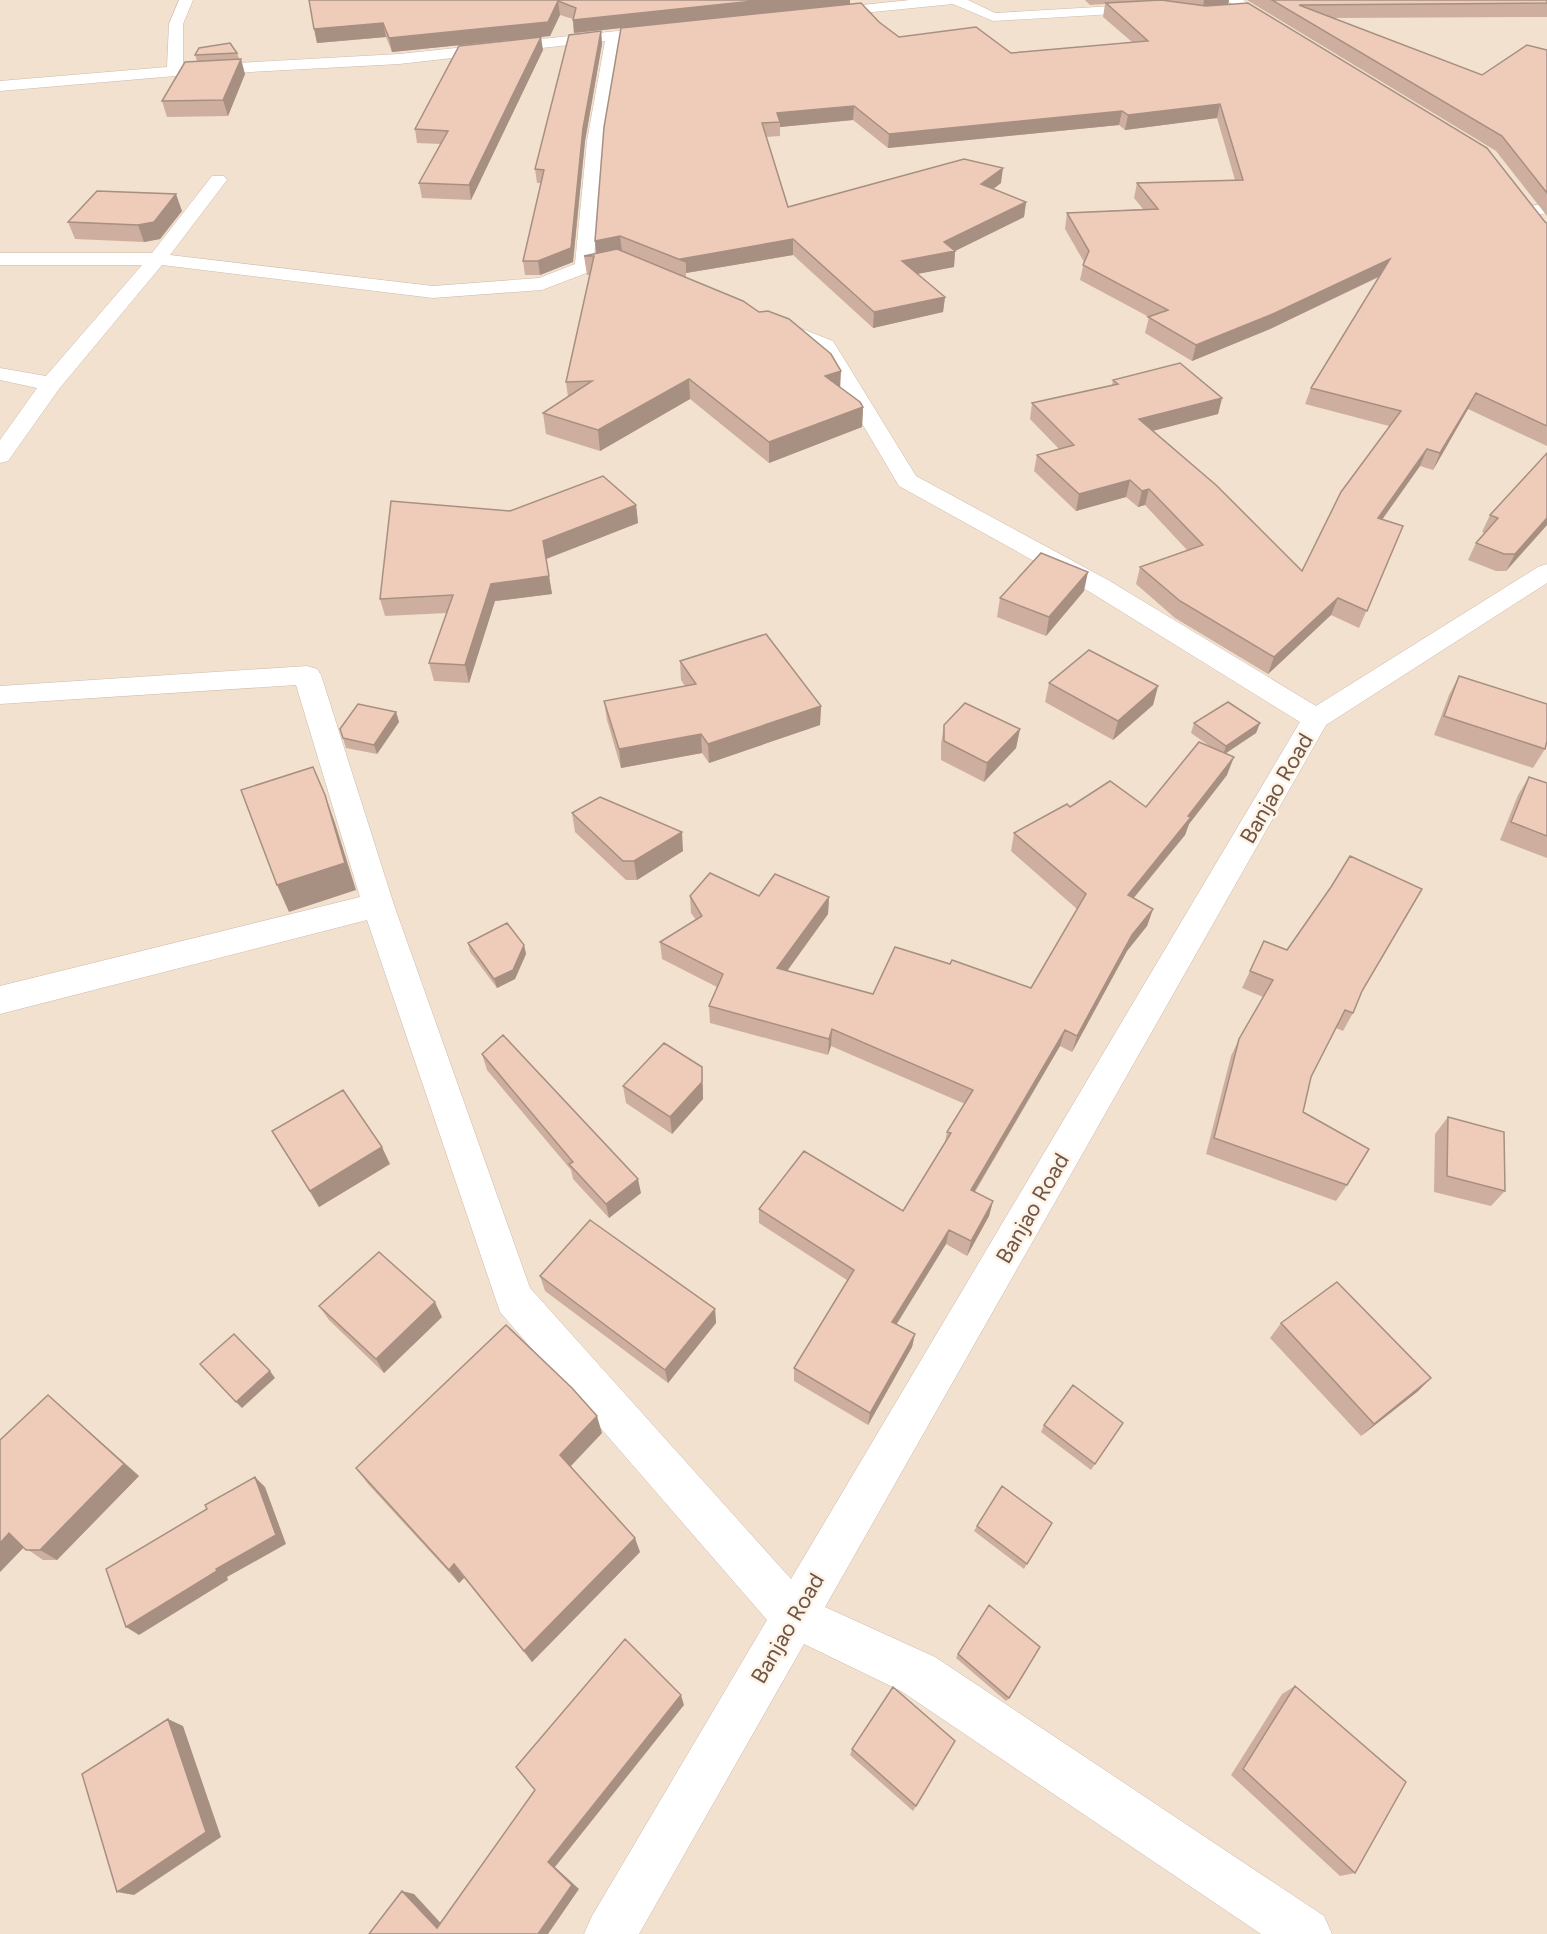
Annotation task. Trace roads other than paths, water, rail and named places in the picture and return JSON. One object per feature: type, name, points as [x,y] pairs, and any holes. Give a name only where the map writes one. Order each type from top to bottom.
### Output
[{"type":"street","points":[[175,71],[176,24],[186,0]]},
{"type":"street","points":[[810,14],[954,0],[993,17],[1159,7]]},
{"type":"street","points":[[1229,5],[1247,9],[1287,34]]},
{"type":"street","points":[[0,86],[175,71],[399,59],[681,28]]},
{"type":"street","points":[[584,267],[595,141],[613,36]]},
{"type":"street","points":[[0,456],[51,384],[157,259],[218,180]]},
{"type":"street","points":[[2,262],[157,259],[433,292],[542,285],[584,267],[621,260],[653,273]]},
{"type":"street","points":[[750,314],[826,345],[907,481],[1099,586],[1316,719]]},
{"type":"street","points":[[0,374],[51,384]]},
{"type":"street","name":"Banjao Road","points":[[610,1934],[1316,719],[1547,572]]},
{"type":"street","points":[[0,696],[308,675],[378,905],[514,1299],[794,1616],[918,1674],[1306,1934]]},
{"type":"street","points":[[0,1000],[378,905]]}]
